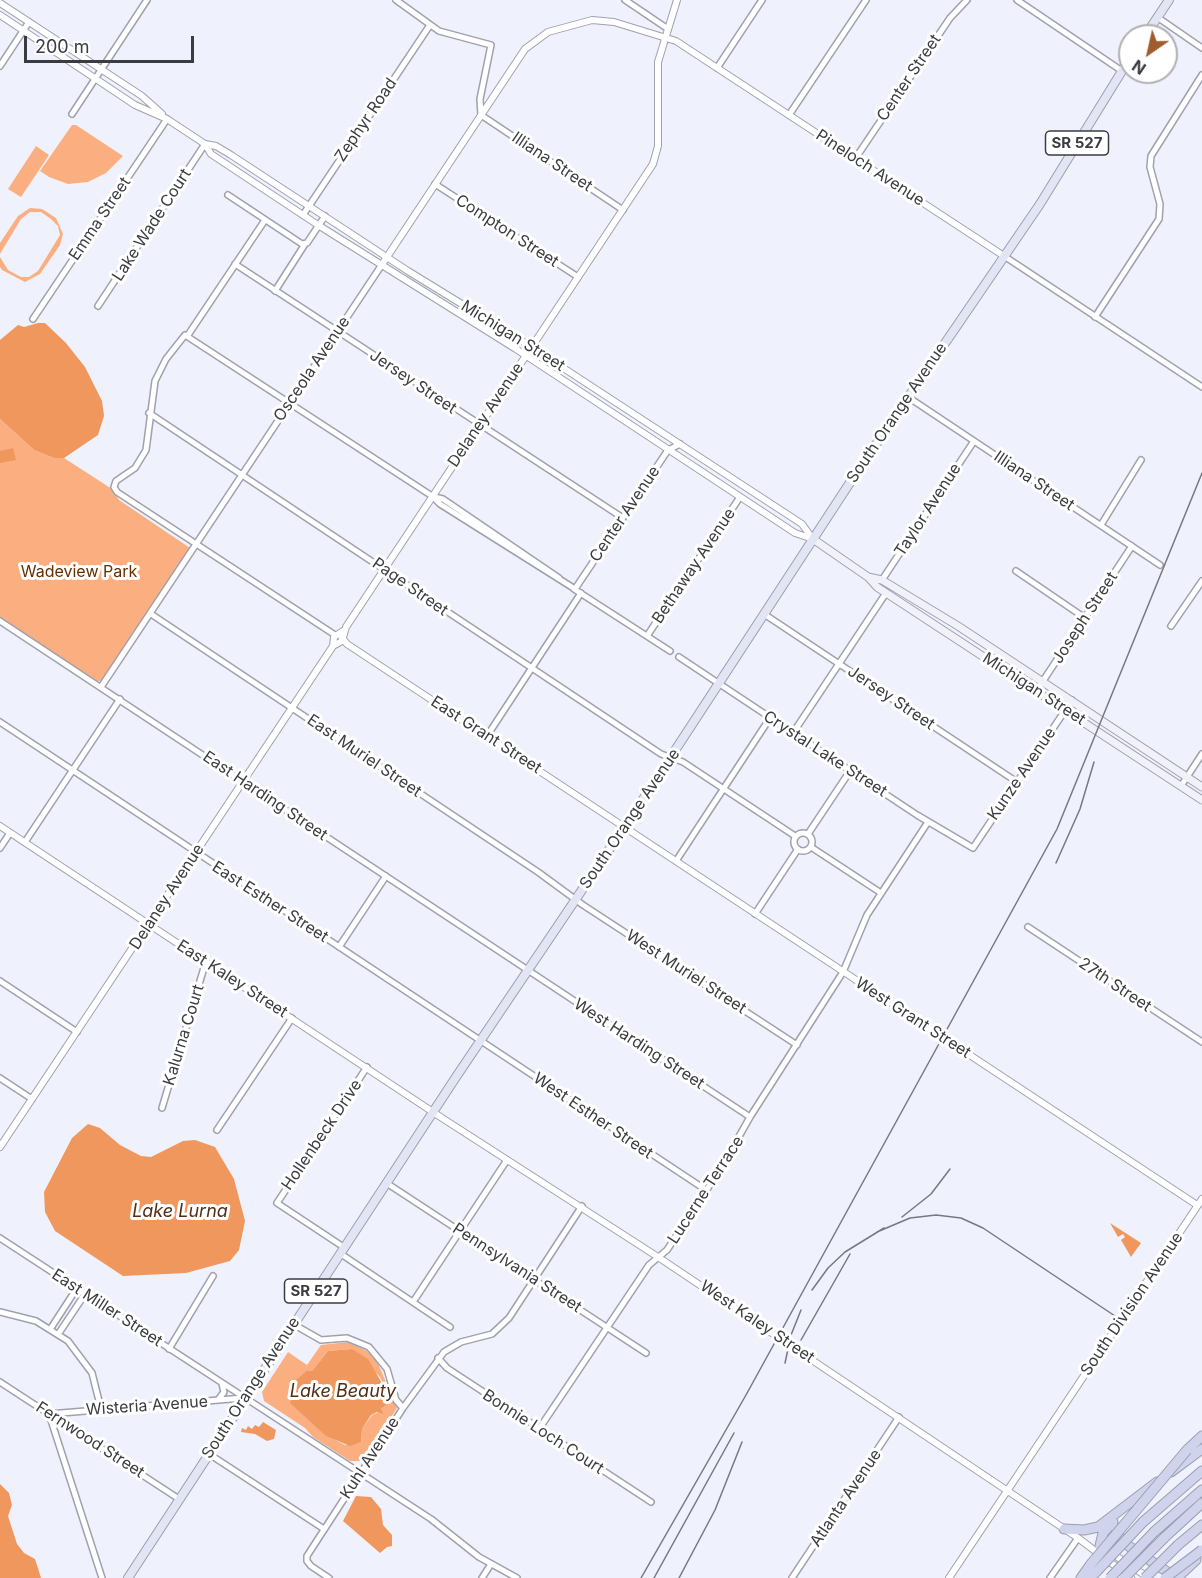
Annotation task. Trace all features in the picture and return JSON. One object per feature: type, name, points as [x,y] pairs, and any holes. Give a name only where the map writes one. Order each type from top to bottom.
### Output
[{"type":"highway","points":[[1090,1578],[1094,1567],[1202,1436]]},
{"type":"highway","points":[[1064,1529],[1084,1530],[1098,1527],[1188,1455],[1202,1449]]},
{"type":"highway","points":[[1107,1562],[1100,1546],[1103,1533],[1188,1455]]},
{"type":"highway","points":[[1081,1578],[1202,1471]]},
{"type":"highway","points":[[1110,1578],[1154,1532],[1202,1490]]},
{"type":"highway","points":[[1124,1578],[1202,1503]]},
{"type":"highway","points":[[1120,1518],[1116,1534],[1121,1541],[1169,1573],[1180,1575],[1200,1554]]},
{"type":"highway","points":[[1145,1578],[1202,1525]]},
{"type":"highway","points":[[1185,1577],[1200,1554]]},
{"type":"highway","points":[[1165,1578],[1200,1554]]},
{"type":"main road","points":[[1152,24],[1169,0]]},
{"type":"main road","name":"South Orange Avenue","points":[[128,1578],[433,1112],[650,789],[813,539],[1004,256],[1118,77]]},
{"type":"main road","name":"Michigan Street","points":[[813,539],[868,577],[886,593],[1202,800]]},
{"type":"main road","name":"Michigan Street","points":[[868,577],[882,580],[958,626],[1202,787]]},
{"type":"main road","points":[[886,593],[899,590]]},
{"type":"main road","points":[[952,635],[958,626]]},
{"type":"street","points":[[72,114],[147,0]]},
{"type":"street","points":[[396,0],[430,25],[454,36],[491,45],[480,99],[481,115]]},
{"type":"street","points":[[625,0],[668,29]]},
{"type":"street","points":[[665,38],[677,0]]},
{"type":"street","points":[[717,68],[762,0]]},
{"type":"street","points":[[789,115],[866,0]]},
{"type":"street","name":"Center Street","points":[[855,159],[950,18],[967,0]]},
{"type":"street","points":[[1017,0],[1118,68]]},
{"type":"street","name":"Michigan Street","points":[[0,3],[142,96],[167,119],[205,144],[216,146],[387,257],[532,347],[802,524],[813,539]]},
{"type":"street","name":"Michigan Street","points":[[0,15],[135,105],[167,119]]},
{"type":"street","points":[[1157,17],[1202,48]]},
{"type":"street","name":"Pineloch Avenue","points":[[523,52],[548,32],[587,20],[614,22],[676,41],[1202,387]]},
{"type":"street","points":[[0,66],[29,22]]},
{"type":"street","name":"Zephyr Road","points":[[303,215],[430,25]]},
{"type":"street","name":"Delaney Avenue","points":[[0,1147],[649,170],[658,146],[658,67],[665,38]]},
{"type":"street","name":"Osceola Avenue","points":[[101,687],[523,52]]},
{"type":"street","points":[[1095,317],[1160,219],[1160,204],[1150,167],[1151,156],[1202,75]]},
{"type":"street","name":"Illiana Street","points":[[481,115],[623,210]]},
{"type":"street","name":"Emma Street","points":[[33,319],[167,119]]},
{"type":"street","name":"Michigan Street","points":[[205,144],[211,154],[381,266],[526,356],[795,533],[813,539]]},
{"type":"street","name":"Lake Wade Court","points":[[98,306],[205,144]]},
{"type":"street","name":"Compton Street","points":[[435,184],[578,278]]},
{"type":"street","points":[[228,195],[305,244]]},
{"type":"street","points":[[275,291],[325,216]]},
{"type":"street","points":[[149,413],[151,394],[159,370],[187,335],[265,220]]},
{"type":"street","name":"Jersey Street","points":[[235,264],[623,518]]},
{"type":"street","points":[[437,301],[442,298],[452,298]]},
{"type":"street","points":[[187,335],[432,496],[443,499],[670,651]]},
{"type":"street","name":"Illiana Street","points":[[908,397],[1160,565]]},
{"type":"street","points":[[610,411],[615,402]]},
{"type":"street","name":"Page Street","points":[[149,413],[242,473],[531,669],[661,754],[683,762],[795,837]]},
{"type":"street","name":"East Grant Street","points":[[149,413],[147,444],[143,457],[135,468],[119,478],[114,487],[121,497],[624,826]]},
{"type":"street","name":"Taylor Avenue","points":[[882,580],[974,441]]},
{"type":"street","name":"Center Avenue","points":[[575,589],[669,450],[680,444]]},
{"type":"street","points":[[1101,525],[1142,460]]},
{"type":"street","name":"Bethaway Avenue","points":[[647,636],[740,497]]},
{"type":"street","name":"Joseph Street","points":[[1037,690],[1132,546]]},
{"type":"street","points":[[1016,571],[1085,618]]},
{"type":"street","points":[[1171,626],[1202,581]]},
{"type":"street","points":[[487,735],[581,593]]},
{"type":"street","points":[[793,733],[886,593]]},
{"type":"street","name":"East Muriel Street","points":[[150,614],[576,899]]},
{"type":"street","name":"Jersey Street","points":[[764,614],[1017,782]]},
{"type":"street","name":"East Harding Street","points":[[0,621],[529,971]]},
{"type":"street","name":"Crystal Lake Street","points":[[679,657],[928,822],[973,848]]},
{"type":"street","points":[[25,842],[120,699]]},
{"type":"street","name":"Kunze Avenue","points":[[973,848],[1072,700]]},
{"type":"street","points":[[676,861],[770,718]]},
{"type":"street","name":"East Esther Street","points":[[0,722],[481,1041]]},
{"type":"street","points":[[1181,786],[1202,754]]},
{"type":"street","points":[[808,834],[850,771]]},
{"type":"street","name":"Lucerne Terrace","points":[[539,1429],[649,1264],[667,1250],[706,1190],[843,972],[851,958],[862,925],[928,822]]},
{"type":"street","name":"East Kaley Street","points":[[0,826],[433,1112]]},
{"type":"street","name":"West Grant Street","points":[[624,826],[1200,1207]]},
{"type":"street","points":[[0,848],[10,833]]},
{"type":"street","points":[[801,833],[808,834],[812,840],[811,847],[805,851],[798,849],[794,843],[795,837],[801,833]]},
{"type":"street","points":[[811,847],[881,893]]},
{"type":"street","points":[[755,914],[798,849]]},
{"type":"street","points":[[339,947],[386,876]]},
{"type":"street","name":"West Muriel Street","points":[[576,899],[797,1045]]},
{"type":"street","name":"27th Street","points":[[1028,927],[1202,1042]]},
{"type":"street","name":"Kalurna Court","points":[[162,1108],[206,961]]},
{"type":"street","name":"West Harding Street","points":[[529,971],[750,1117]]},
{"type":"street","points":[[0,981],[77,1032]]},
{"type":"street","points":[[217,1130],[292,1018]]},
{"type":"street","name":"West Esther Street","points":[[481,1041],[706,1190]]},
{"type":"street","name":"Hollenbeck Drive","points":[[343,1251],[277,1203],[367,1067]]},
{"type":"street","points":[[0,1078],[32,1099]]},
{"type":"street","name":"West Kaley Street","points":[[433,1112],[582,1206],[899,1417],[1078,1538],[1131,1578]]},
{"type":"street","points":[[414,1302],[507,1160]]},
{"type":"street","name":"Pennsylvania Street","points":[[388,1184],[646,1353]]},
{"type":"street","name":"South Division Avenue","points":[[949,1578],[1200,1207],[1202,1199]]},
{"type":"street","name":"Kuhl Avenue","points":[[329,1578],[307,1561],[307,1556],[403,1408],[438,1358],[461,1342],[492,1334],[509,1318],[582,1206]]},
{"type":"street","name":"East Miller Street","points":[[0,1238],[444,1529],[468,1549],[517,1578]]},
{"type":"street","points":[[343,1251],[450,1327]]},
{"type":"street","points":[[169,1348],[213,1276]]},
{"type":"street","points":[[51,1328],[77,1288]]},
{"type":"street","points":[[59,1333],[85,1293]]},
{"type":"street","points":[[0,1311],[24,1316],[59,1333],[86,1361],[97,1386],[101,1409]]},
{"type":"street","points":[[293,1324],[317,1339],[354,1340],[374,1351],[387,1369],[396,1400],[403,1408]]},
{"type":"street","name":"Bonnie Loch Court","points":[[438,1358],[447,1368],[651,1502]]},
{"type":"street","points":[[218,1381],[224,1392],[218,1400]]},
{"type":"street","name":"Fernwood Street","points":[[0,1382],[179,1499]]},
{"type":"street","name":"Wisteria Avenue","points":[[49,1414],[245,1398]]},
{"type":"street","points":[[49,1414],[102,1578]]},
{"type":"street","name":"Atlanta Avenue","points":[[792,1578],[899,1417]]},
{"type":"street","points":[[209,1454],[324,1529]]},
{"type":"street","points":[[1050,1578],[1078,1538]]},
{"type":"street","name":"West Kaley Street","points":[[1078,1538],[1100,1546],[1150,1578]]},
{"type":"street","points":[[482,1578],[491,1564]]},
{"type":"green space","points":[[72,125],[76,125],[123,156],[106,173],[88,182],[68,184],[49,177],[40,171]]},
{"type":"green space","points":[[36,146],[49,155],[21,197],[8,189]]},
{"type":"green space","points":[[30,208],[42,209],[56,218],[63,234],[60,245],[40,274],[25,282],[2,270],[0,257],[8,270],[21,277],[29,277],[38,271],[60,235],[58,226],[51,219],[41,212],[30,212],[21,219],[0,254],[0,243],[18,216]]},
{"type":"green space","name":"Wadeview Park","points":[[0,419],[34,450],[54,458],[64,458],[112,489],[119,500],[190,548],[102,681],[97,681],[0,618]]},
{"type":"green space","points":[[348,1342],[367,1351],[377,1361],[397,1408],[363,1461],[350,1461],[264,1401],[262,1392],[288,1352],[307,1365],[321,1345]],"holes":[[[352,1349],[380,1377],[387,1391],[382,1395],[381,1411],[372,1415],[362,1429],[361,1442],[345,1445],[326,1435],[291,1402],[295,1391],[291,1384],[306,1371],[312,1371],[328,1351]]]},
{"type":"water","points":[[45,323],[66,343],[85,367],[102,401],[104,416],[98,435],[64,458],[54,458],[34,450],[0,419],[0,340],[18,325],[24,327]]},
{"type":"water","points":[[13,448],[16,460],[0,463],[0,451]]},
{"type":"water","name":"Lake Lurna","points":[[88,1124],[100,1128],[120,1145],[141,1156],[151,1157],[183,1141],[195,1140],[215,1147],[234,1179],[245,1221],[239,1250],[230,1261],[186,1273],[123,1276],[55,1231],[45,1212],[44,1192],[72,1138]]},
{"type":"water","points":[[1110,1223],[1141,1243],[1131,1257],[1121,1240],[1125,1237],[1123,1234],[1118,1237]]},
{"type":"water","name":"Lake Beauty","points":[[352,1349],[368,1359],[387,1392],[382,1395],[386,1405],[381,1408],[383,1414],[377,1412],[371,1415],[362,1429],[361,1442],[350,1446],[326,1436],[290,1403],[295,1391],[291,1384],[306,1371],[312,1371],[328,1351]]},
{"type":"water","points":[[263,1422],[276,1430],[274,1439],[267,1441],[255,1434],[241,1432],[242,1428],[246,1430],[248,1426],[252,1429],[255,1425],[259,1427]]},
{"type":"water","points":[[0,1484],[9,1493],[12,1505],[8,1516],[17,1544],[24,1553],[35,1559],[41,1578],[0,1578]]},
{"type":"water","points":[[356,1496],[371,1497],[381,1509],[383,1525],[392,1535],[392,1546],[380,1553],[343,1521]]},
{"type":"railway","points":[[641,1578],[746,1395],[1057,829],[1202,473]]},
{"type":"railway","points":[[1056,863],[1080,809],[1094,762]]},
{"type":"railway","points":[[902,1217],[931,1194],[950,1169]]},
{"type":"railway","points":[[877,1232],[910,1218],[936,1215],[961,1218],[983,1228],[1115,1316]]},
{"type":"railway","points":[[812,1290],[828,1268],[845,1252],[884,1228]]},
{"type":"railway","points":[[801,1340],[850,1254]]},
{"type":"railway","points":[[785,1363],[791,1335],[801,1310]]},
{"type":"railway","points":[[654,1578],[734,1433]]},
{"type":"railway","points":[[679,1578],[715,1510],[742,1442]]}]
